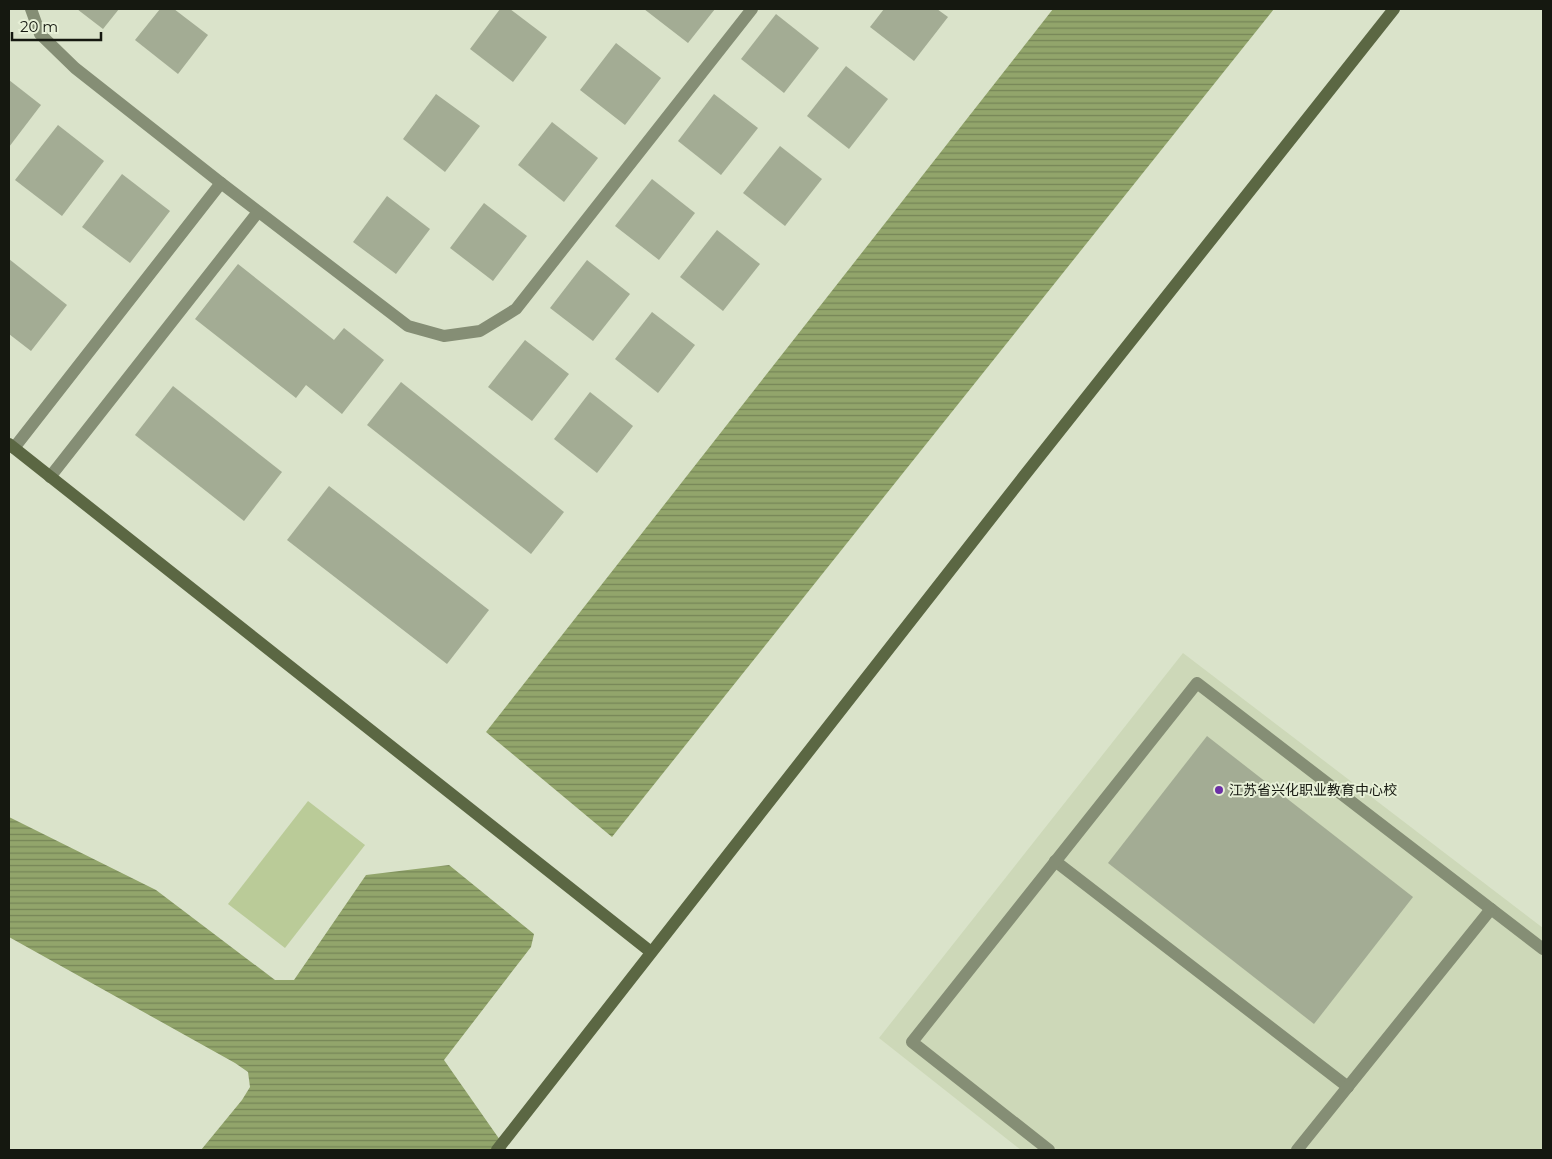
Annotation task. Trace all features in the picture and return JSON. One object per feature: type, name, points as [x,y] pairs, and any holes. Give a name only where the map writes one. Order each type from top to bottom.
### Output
[{"type":"main road","points":[[497,1150],[1031,468],[1394,9]]},
{"type":"main road","points":[[11,446],[651,952]]},
{"type":"lane","points":[[31,9],[40,34],[74,68],[408,326],[444,336],[480,331],[516,309],[752,9]]},
{"type":"lane","points":[[11,446],[221,183]]},
{"type":"lane","points":[[50,477],[258,212]]},
{"type":"lane","points":[[1049,1150],[912,1042],[1197,683],[1543,949]]},
{"type":"lane","points":[[1056,861],[1348,1088]]},
{"type":"lane","points":[[1297,1150],[1491,909]]},
{"type":"shaded area","points":[[1053,9],[1274,9],[612,837],[486,732]]},
{"type":"shaded area","name":"江苏省兴化职业教育中心校","points":[[1183,653],[1543,928],[1543,1150],[1021,1150],[879,1038]]},
{"type":"shaded area","points":[[308,801],[365,845],[285,948],[228,904]]},
{"type":"shaded area","points":[[9,817],[156,890],[275,980],[294,980],[366,875],[449,865],[534,934],[531,947],[444,1060],[507,1150],[201,1150],[242,1100],[250,1087],[248,1072],[9,937]]},
{"type":"building","points":[[77,9],[119,9],[103,29]]},
{"type":"building","points":[[160,9],[174,9],[208,35],[178,74],[135,40]]},
{"type":"building","points":[[500,9],[510,9],[547,37],[513,82],[470,49]]},
{"type":"building","points":[[644,9],[715,9],[688,43]]},
{"type":"building","points":[[884,9],[937,9],[948,17],[914,61],[870,27]]},
{"type":"building","points":[[776,14],[819,48],[784,93],[741,59]]},
{"type":"building","points":[[616,43],[661,78],[625,125],[580,90]]},
{"type":"building","points":[[846,66],[888,99],[849,149],[807,116]]},
{"type":"building","points":[[9,80],[41,105],[9,147]]},
{"type":"building","points":[[436,94],[480,126],[445,172],[403,139]]},
{"type":"building","points":[[714,94],[758,128],[721,175],[678,141]]},
{"type":"building","points":[[552,122],[598,158],[564,202],[518,165]]},
{"type":"building","points":[[58,125],[104,161],[62,216],[15,180]]},
{"type":"building","points":[[780,146],[822,179],[785,226],[743,193]]},
{"type":"building","points":[[122,174],[170,211],[130,263],[82,227]]},
{"type":"building","points":[[652,179],[695,213],[659,260],[615,226]]},
{"type":"building","points":[[387,196],[430,229],[396,274],[353,242]]},
{"type":"building","points":[[484,203],[527,236],[493,281],[450,248]]},
{"type":"building","points":[[717,230],[760,264],[723,311],[680,277]]},
{"type":"building","points":[[9,259],[67,305],[31,351],[9,334]]},
{"type":"building","points":[[587,260],[630,294],[593,341],[550,308]]},
{"type":"building","points":[[238,264],[334,340],[344,328],[384,360],[342,414],[306,385],[296,398],[195,319]]},
{"type":"building","points":[[652,312],[695,345],[658,393],[615,359]]},
{"type":"building","points":[[525,340],[569,374],[532,421],[488,387]]},
{"type":"building","points":[[401,382],[564,512],[531,554],[367,425]]},
{"type":"building","points":[[173,386],[282,472],[244,521],[135,435]]},
{"type":"building","points":[[590,392],[633,426],[597,473],[554,439]]},
{"type":"building","points":[[329,486],[489,610],[447,664],[287,540]]},
{"type":"building","points":[[1207,736],[1413,897],[1314,1024],[1108,863]]},
{"type":"place","name":"江苏省兴化职业教育中心校","points":[[1219,790]]}]
